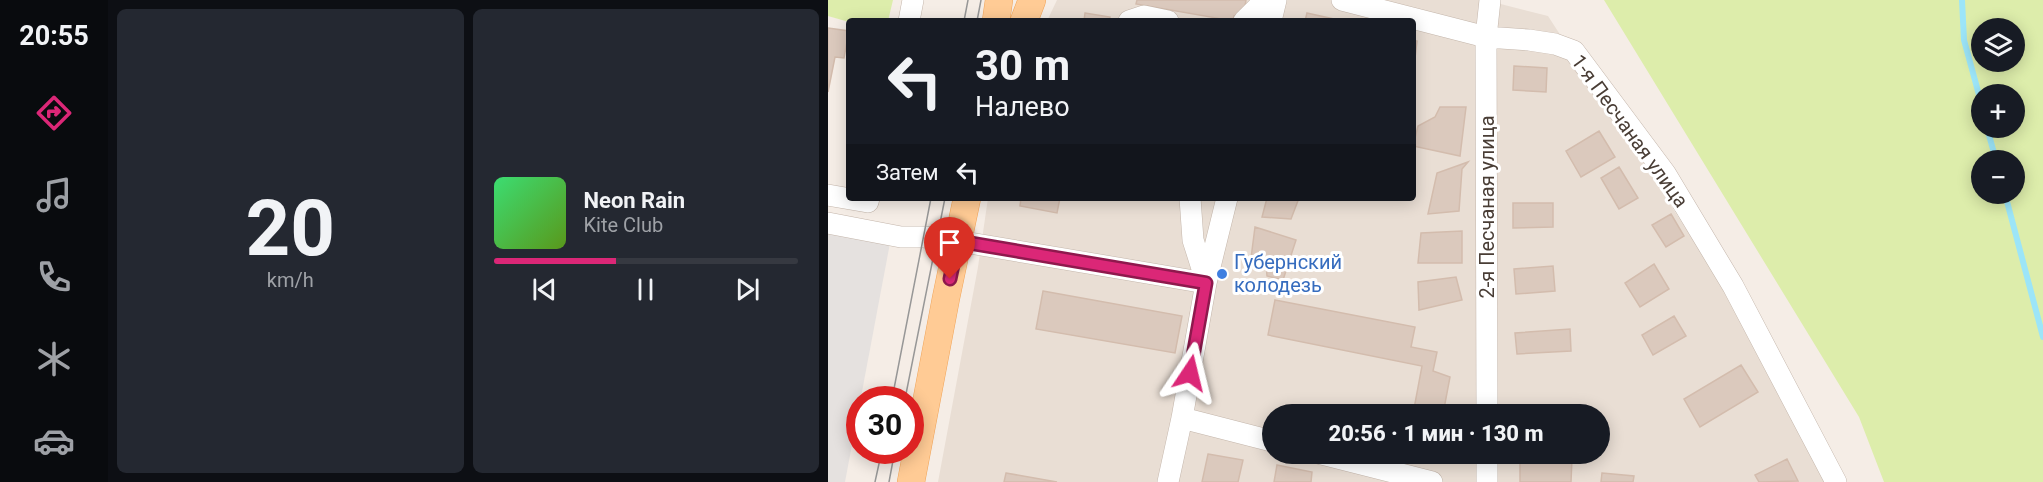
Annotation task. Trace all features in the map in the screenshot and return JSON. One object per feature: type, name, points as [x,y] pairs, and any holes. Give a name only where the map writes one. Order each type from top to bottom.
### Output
[{"type":"main road","points":[[996,18],[999,0]]},
{"type":"main road","points":[[1025,18],[1032,0]]},
{"type":"main road","points":[[911,482],[966,201]]},
{"type":"street","points":[[910,18],[914,0]]},
{"type":"street","points":[[1247,18],[1265,0]]},
{"type":"street","points":[[1272,18],[1276,0]]},
{"type":"street","name":"1-я Песчаная улица","points":[[1342,0],[1412,18]]},
{"type":"street","name":"2-я Песчаная улица","points":[[1487,404],[1486,37],[1490,0]]},
{"type":"street","points":[[1138,18],[1144,16],[1154,18]]},
{"type":"street","name":"1-я Песчаная улица","points":[[1416,19],[1486,37],[1538,41],[1574,51],[1665,173],[1733,286],[1836,482]]},
{"type":"street","points":[[828,195],[846,198]]},
{"type":"street","points":[[1190,201],[1193,240],[1206,282]]},
{"type":"street","points":[[1168,482],[1182,418],[1206,282],[1226,201]]},
{"type":"street","points":[[828,223],[901,237],[958,241],[1206,282]]},
{"type":"street","points":[[1182,418],[1262,438]]},
{"type":"street","points":[[1361,464],[1432,482]]},
{"type":"street","points":[[1487,464],[1487,482]]},
{"type":"shaded area","points":[[1057,0],[1485,0],[1548,16],[1734,303],[1836,482],[938,482],[978,267],[988,201],[1416,201],[1416,18],[1048,18]]},
{"type":"shaded area","points":[[828,231],[890,243],[863,386],[846,386],[846,464],[848,464],[845,482],[828,482]]},
{"type":"green space","points":[[828,0],[893,0],[889,18],[846,18],[846,21],[828,16]]},
{"type":"green space","points":[[1604,0],[2043,0],[2043,482],[1884,482],[1859,417]]},
{"type":"building","points":[[1137,0],[1246,0],[1243,18],[1234,16],[1234,18],[1216,18],[1136,4]]},
{"type":"building","points":[[1085,13],[1110,17],[1110,18],[1084,18]]},
{"type":"building","points":[[1307,13],[1330,18],[1306,18]]},
{"type":"building","points":[[828,28],[846,31],[844,58],[835,57],[828,92]]},
{"type":"building","points":[[1514,66],[1547,68],[1546,92],[1513,90]]},
{"type":"building","points":[[1440,107],[1466,107],[1460,156],[1416,147],[1418,126],[1435,117]]},
{"type":"building","points":[[1599,131],[1615,157],[1581,177],[1566,151]]},
{"type":"building","points":[[1468,162],[1462,169],[1459,211],[1428,214],[1437,173]]},
{"type":"building","points":[[1619,167],[1638,198],[1619,209],[1601,178]]},
{"type":"building","points":[[1021,201],[1059,201],[1057,213],[1020,206]]},
{"type":"building","points":[[1266,201],[1298,201],[1291,219],[1262,217]]},
{"type":"building","points":[[1513,203],[1553,203],[1553,227],[1513,228]]},
{"type":"building","points":[[1671,214],[1684,236],[1666,247],[1652,225]]},
{"type":"building","points":[[1255,227],[1296,240],[1283,280],[1267,276],[1266,264],[1250,266]]},
{"type":"building","points":[[1462,231],[1462,263],[1418,263],[1421,233]]},
{"type":"building","points":[[1654,264],[1669,289],[1640,307],[1625,283]]},
{"type":"building","points":[[1553,266],[1555,291],[1516,294],[1514,269]]},
{"type":"building","points":[[1456,277],[1462,300],[1419,310],[1418,282]]},
{"type":"building","points":[[1043,291],[1182,316],[1175,353],[1036,329]]},
{"type":"building","points":[[1275,300],[1415,327],[1411,347],[1437,352],[1433,371],[1450,377],[1445,404],[1415,404],[1422,366],[1268,335]]},
{"type":"building","points":[[1674,316],[1686,336],[1653,355],[1642,335]]},
{"type":"building","points":[[1570,329],[1571,351],[1517,354],[1515,333]]},
{"type":"building","points":[[1741,365],[1758,392],[1700,427],[1684,399]]},
{"type":"building","points":[[1208,454],[1243,460],[1238,482],[1202,482]]},
{"type":"building","points":[[1787,459],[1798,481],[1759,482],[1755,475]]},
{"type":"building","points":[[1520,464],[1572,464],[1571,482],[1520,482]]},
{"type":"building","points":[[1277,465],[1312,472],[1311,482],[1274,482]]},
{"type":"building","points":[[1006,473],[1057,482],[1004,482]]},
{"type":"building","points":[[1602,473],[1634,476],[1633,482],[1601,482]]},
{"type":"waterway","points":[[1962,0],[1964,40],[1976,84]]},
{"type":"waterway","points":[[1990,138],[1993,150]]},
{"type":"waterway","points":[[2008,204],[2043,337]]},
{"type":"tram line","points":[[965,18],[968,0]]},
{"type":"tram line","points":[[978,18],[981,0]]},
{"type":"tram line","points":[[895,386],[930,201]]},
{"type":"tram line","points":[[908,386],[944,201]]},
{"type":"tram line","points":[[875,482],[879,464]]},
{"type":"tram line","points":[[889,482],[892,464]]},
{"type":"place","name":"Губернский колодезь","points":[[1222,274]]},
{"type":"route","points":[[950,279],[958,241],[1206,283],[1190,373]]}]
